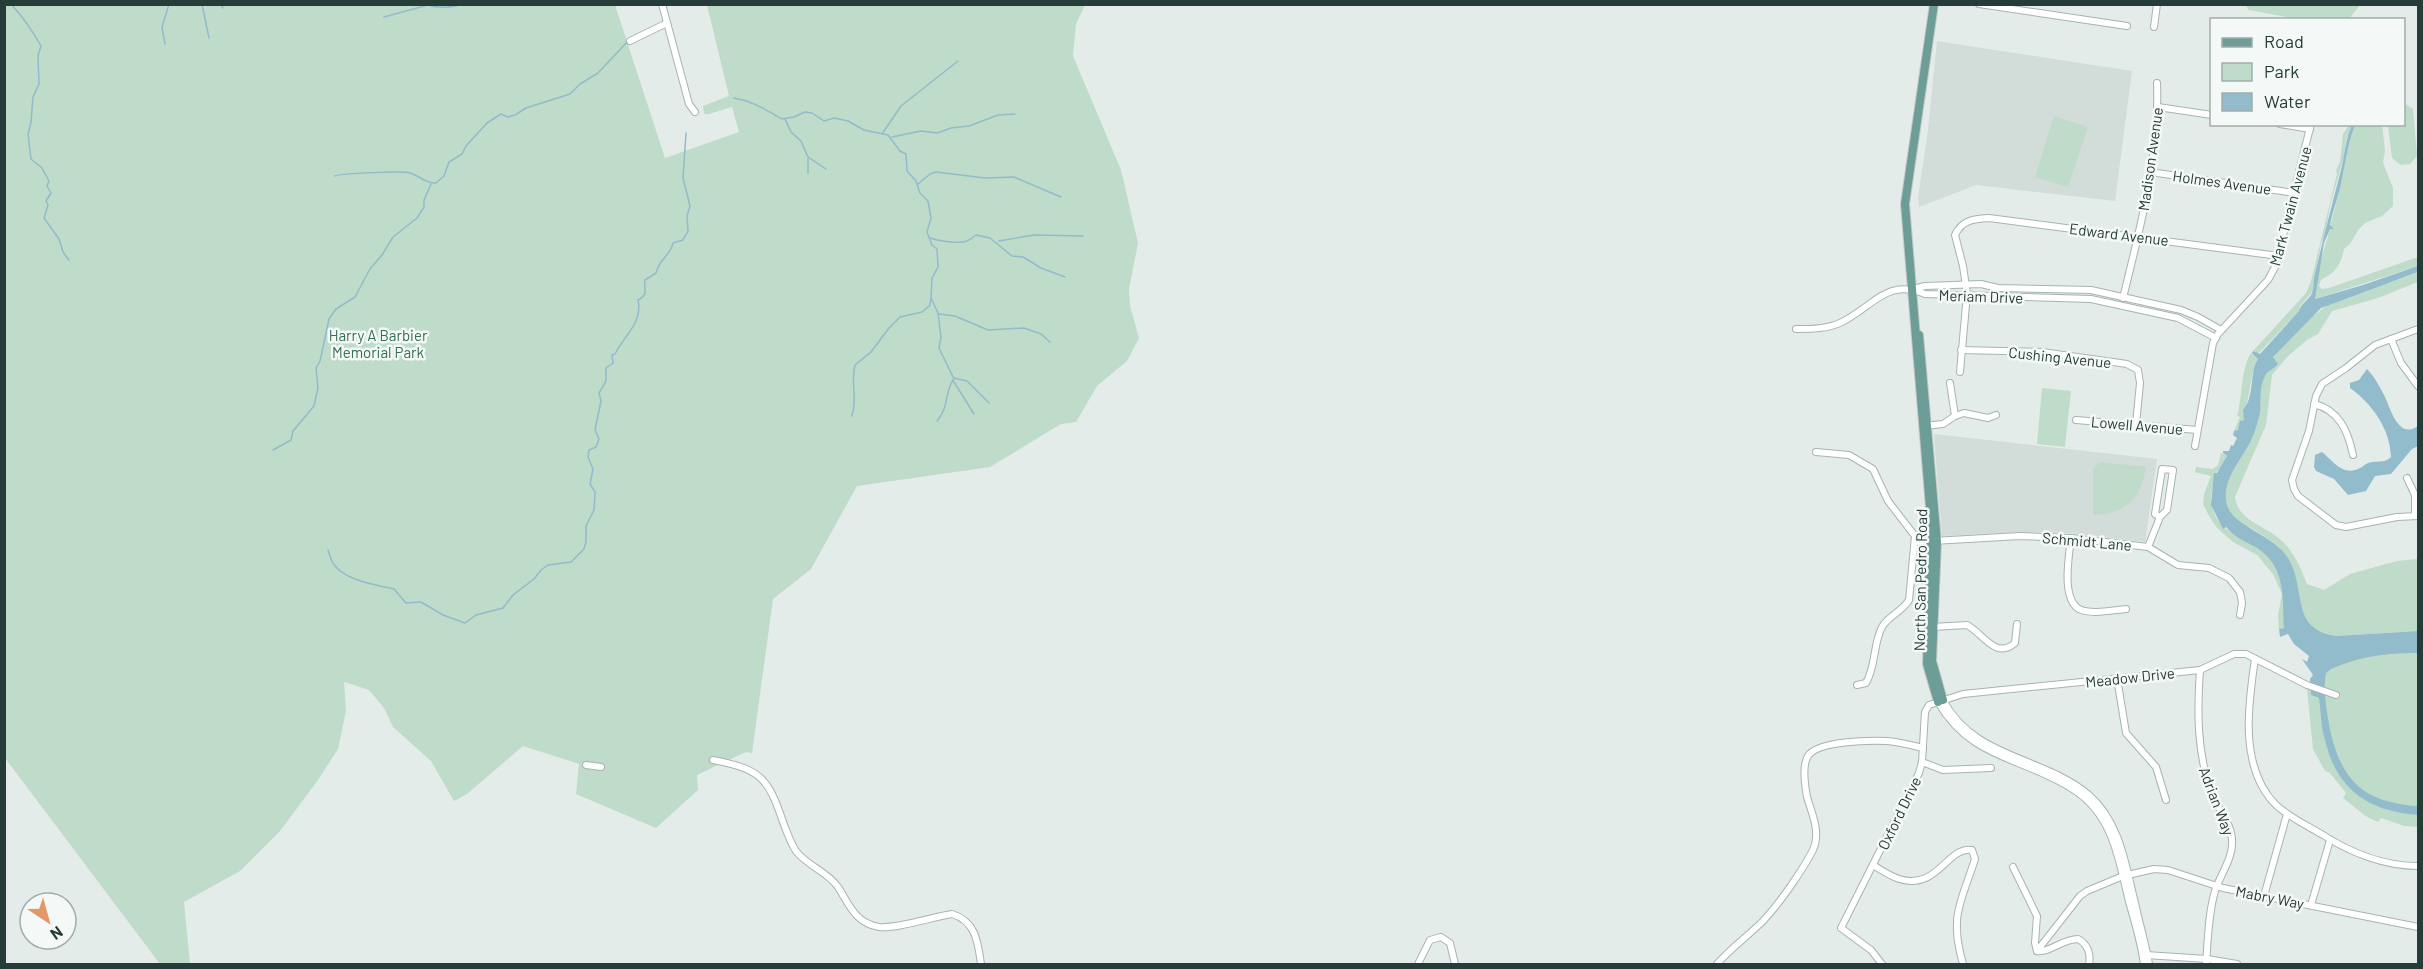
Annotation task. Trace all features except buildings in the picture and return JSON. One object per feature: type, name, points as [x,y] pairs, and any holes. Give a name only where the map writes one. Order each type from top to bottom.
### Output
[{"type":"main road","name":"North San Pedro Road","points":[[1934,4],[1905,204],[1934,542],[1931,627],[1927,663],[1940,701]]},
{"type":"street","points":[[662,4],[689,104],[695,112]]},
{"type":"street","points":[[1979,4],[2127,26]]},
{"type":"street","points":[[2154,27],[2157,4]]},
{"type":"street","points":[[630,41],[667,23]]},
{"type":"street","name":"Madison Avenue","points":[[2121,304],[2138,236],[2150,172],[2158,107],[2157,83]]},
{"type":"street","points":[[2158,107],[2210,115]]},
{"type":"street","name":"Mark Twain Avenue","points":[[2195,446],[2216,338],[2268,280],[2279,256],[2311,127]]},
{"type":"street","name":"Holmes Avenue","points":[[2150,172],[2295,193]]},
{"type":"street","name":"Edward Avenue","points":[[1965,284],[1955,235],[1959,226],[1970,220],[1989,218],[2279,256]]},
{"type":"street","points":[[1960,372],[1967,294],[1965,284]]},
{"type":"street","name":"Meriam Drive","points":[[1913,289],[1925,286],[1965,284],[1981,284],[1998,288],[2083,289],[2181,310],[2221,330]]},
{"type":"street","points":[[1796,329],[1831,326],[1842,322],[1890,291],[1913,289]]},
{"type":"street","name":"Meriam Drive","points":[[1913,289],[1925,294],[2067,297],[2121,304],[2178,318],[2216,338]]},
{"type":"street","points":[[2407,478],[2415,495],[2417,516],[2340,526],[2328,520],[2298,496],[2292,480],[2322,384],[2346,368],[2366,350],[2418,329]]},
{"type":"street","points":[[2391,339],[2401,363],[2418,386]]},
{"type":"street","name":"Cushing Avenue","points":[[1961,350],[2042,352],[2127,364],[2138,370],[2140,383],[2136,424]]},
{"type":"street","points":[[1950,383],[1955,416]]},
{"type":"street","points":[[2314,404],[2325,406],[2335,414],[2349,437],[2353,455]]},
{"type":"street","points":[[1925,426],[1943,424],[1955,416],[1964,414],[1988,418],[1996,415]]},
{"type":"street","name":"Lowell Avenue","points":[[2076,420],[2197,430]]},
{"type":"street","points":[[1816,452],[1849,455],[1873,469],[1879,476],[1888,501],[1910,528],[1915,542],[1909,600],[1884,624],[1880,631],[1872,673],[1866,683],[1857,685]]},
{"type":"street","points":[[2148,547],[2160,517],[2167,510],[2173,470],[2162,469],[2155,514],[2160,517]]},
{"type":"street","name":"Schmidt Lane","points":[[1915,542],[2020,536],[2071,538],[2148,547],[2178,565],[2210,568],[2229,578],[2240,592],[2242,603],[2240,615]]},
{"type":"street","points":[[2071,538],[2067,571],[2069,597],[2074,604],[2079,609],[2087,611],[2126,609]]},
{"type":"street","points":[[1931,627],[1967,626],[1992,646],[2002,650],[2015,643],[2017,624]]},
{"type":"street","name":"Meadow Drive","points":[[1940,701],[1963,694],[2200,670],[2234,654],[2246,654],[2307,685],[2336,695]]},
{"type":"street","points":[[2255,659],[2248,701],[2248,725],[2252,755],[2259,778],[2271,800],[2330,840],[2363,856],[2418,866]]},
{"type":"street","name":"Adrian Way","points":[[2200,670],[2197,718],[2202,764],[2213,797],[2230,830],[2232,839],[2231,850],[2217,887],[2209,922],[2207,962]]},
{"type":"street","points":[[2117,678],[2126,733],[2156,767],[2166,800]]},
{"type":"street","name":"Oxford Drive","points":[[1882,964],[1871,950],[1841,927],[1919,773],[1922,762],[1926,708],[1940,701]]},
{"type":"street","name":"North San Pedro Road","points":[[1940,701],[1955,728],[1974,743],[2073,789],[2087,800],[2109,830],[2116,847],[2149,964]]},
{"type":"street","points":[[1717,964],[1733,946],[1764,920],[1814,848],[1816,826],[1807,794],[1805,776],[1806,758],[1810,753],[1821,747],[1854,742],[1888,741],[1923,748]]},
{"type":"street","points":[[713,760],[733,764],[750,771],[770,786],[794,849],[802,859],[830,878],[859,918],[879,927],[952,914],[962,917],[974,932],[981,964]]},
{"type":"street","points":[[1922,762],[1943,770],[1991,768]]},
{"type":"street","points":[[586,765],[601,767]]},
{"type":"street","points":[[2265,896],[2287,813]]},
{"type":"street","points":[[2311,905],[2330,840]]},
{"type":"street","points":[[1873,865],[1900,879],[1923,880],[1934,874],[1959,853],[1972,850],[1975,859],[1957,914],[1956,931],[1963,964]]},
{"type":"street","points":[[2013,867],[2037,916],[2035,943],[2037,951],[2044,951],[2064,941],[2078,939],[2084,943],[2089,952],[2089,964]]},
{"type":"street","name":"Mabry Way","points":[[2037,951],[2080,896],[2087,891],[2126,876],[2154,869],[2168,870],[2217,887],[2418,927]]},
{"type":"street","points":[[1418,964],[1427,944],[1435,937],[1445,938],[1450,943],[1455,964]]},
{"type":"street","points":[[2145,955],[2237,964]]},
{"type":"street","name":"North San Pedro Road","points":[[2144,964],[2145,955]]},
{"type":"shaded area","points":[[1937,41],[2132,71],[2115,201],[1976,185],[1919,207],[1918,198]]},
{"type":"shaded area","points":[[1934,434],[2157,459],[2145,542],[2068,533],[2020,532],[1942,536]]},
{"type":"green space","name":"Harry A Barbier Memorial Park","points":[[5,5],[615,5],[665,158],[739,132],[732,107],[704,114],[703,106],[729,96],[707,5],[1085,5],[1076,24],[1073,56],[1121,170],[1138,243],[1129,289],[1130,306],[1139,338],[1127,361],[1097,386],[1076,422],[1061,424],[990,467],[857,486],[811,569],[773,599],[752,753],[746,752],[697,775],[698,790],[656,828],[576,794],[579,764],[523,746],[467,794],[454,801],[431,761],[393,727],[384,708],[369,690],[344,682],[346,711],[338,749],[318,780],[280,831],[240,871],[184,902],[190,964],[160,964],[5,758]]},
{"type":"green space","points":[[2245,5],[2360,5],[2350,18],[2293,18],[2249,10]]},
{"type":"green space","points":[[2405,104],[2413,109],[2417,156],[2410,164],[2401,165],[2392,158],[2388,126],[2405,126]]},
{"type":"green space","points":[[2054,116],[2088,127],[2068,187],[2035,177]]},
{"type":"green space","points":[[2348,126],[2352,126],[2346,139],[2344,156],[2330,206],[2312,292],[2300,306],[2299,311],[2258,354],[2253,351],[2306,293],[2311,281],[2340,162],[2343,134]]},
{"type":"green space","points":[[2355,126],[2382,126],[2385,150],[2383,163],[2393,188],[2393,206],[2382,216],[2365,223],[2358,230],[2350,244],[2344,249],[2337,268],[2321,280],[2319,286],[2322,289],[2329,288],[2418,257],[2418,266],[2315,299],[2317,274]]},
{"type":"green space","points":[[2418,272],[2418,282],[2378,298],[2332,311],[2318,334],[2287,357],[2272,375],[2266,425],[2235,497],[2241,512],[2285,544],[2297,560],[2307,584],[2324,590],[2350,574],[2397,561],[2418,559],[2418,631],[2335,636],[2321,632],[2305,618],[2294,574],[2284,552],[2231,513],[2225,497],[2226,488],[2254,431],[2264,377],[2271,368],[2273,358],[2283,345],[2327,305]]},
{"type":"green space","points":[[2251,353],[2258,358],[2252,376],[2244,420],[2238,430],[2234,431],[2240,417],[2237,416],[2243,376]]},
{"type":"green space","points":[[2042,388],[2071,391],[2065,447],[2037,444]]},
{"type":"green space","points":[[2221,453],[2227,456],[2220,469],[2214,474],[2212,506],[2225,528],[2262,551],[2275,566],[2284,597],[2284,628],[2279,629],[2278,615],[2282,594],[2273,574],[2257,555],[2233,542],[2217,528],[2203,504],[2211,476],[2195,472],[2196,467],[2213,469],[2218,465]]},
{"type":"green space","points":[[2100,462],[2146,467],[2140,488],[2130,503],[2114,512],[2093,515],[2093,469]]},
{"type":"green space","points":[[2418,639],[2418,811],[2385,810],[2418,815],[2418,827],[2404,826],[2381,818],[2378,822],[2367,817],[2343,798],[2346,793],[2330,773],[2325,771],[2313,749],[2307,689],[2311,690],[2312,695],[2317,698],[2321,655]]},
{"type":"water","points":[[2352,126],[2355,126],[2330,225],[2334,229],[2330,229],[2324,243],[2315,299],[2418,266],[2418,272],[2321,308],[2273,357],[2278,364],[2268,372],[2263,380],[2256,428],[2229,478],[2226,496],[2227,505],[2237,519],[2273,543],[2288,558],[2294,570],[2305,616],[2311,625],[2321,632],[2336,636],[2418,631],[2418,653],[2374,656],[2353,661],[2326,673],[2325,685],[2332,738],[2347,774],[2365,791],[2377,798],[2418,806],[2418,815],[2384,809],[2370,803],[2357,795],[2338,772],[2330,757],[2324,735],[2319,698],[2311,695],[2310,679],[2313,675],[2302,659],[2307,662],[2309,656],[2294,644],[2288,634],[2280,637],[2279,629],[2284,628],[2282,595],[2274,564],[2257,548],[2236,536],[2226,527],[2223,529],[2211,505],[2214,473],[2217,473],[2227,456],[2223,451],[2229,451],[2237,438],[2233,435],[2234,431],[2238,430],[2240,421],[2244,420],[2243,410],[2249,399],[2258,359],[2252,353],[2253,351],[2260,354],[2312,293]]},
{"type":"water","points":[[2367,369],[2380,387],[2395,420],[2405,429],[2418,426],[2418,446],[2412,449],[2391,474],[2375,476],[2366,491],[2348,495],[2334,479],[2316,471],[2315,455],[2322,452],[2339,467],[2348,471],[2391,457],[2387,436],[2378,418],[2366,401],[2350,388],[2350,383],[2359,380]]},
{"type":"waterway","points":[[11,4],[41,46],[38,56],[39,84],[33,97],[28,134],[31,159],[42,168],[49,181],[47,186],[51,193],[46,201],[48,205],[44,218],[59,239],[63,252],[69,260]]},
{"type":"waterway","points":[[165,44],[162,27],[169,4]]},
{"type":"waterway","points":[[202,4],[209,38]]},
{"type":"waterway","points":[[220,4],[223,8]]},
{"type":"waterway","points":[[384,17],[428,5],[445,7],[462,4]]},
{"type":"waterway","points":[[335,176],[405,172],[436,183],[444,176],[449,162],[462,154],[466,146],[487,123],[501,114],[508,117],[515,115],[526,108],[570,94],[580,84],[598,73],[628,41]]},
{"type":"waterway","points":[[882,134],[901,106],[958,61]]},
{"type":"waterway","points":[[734,98],[765,109],[782,119],[805,112],[812,113],[824,121],[834,118],[848,121],[864,130],[888,135],[900,151],[906,154],[907,171],[916,181],[920,193],[928,201],[931,218],[927,232],[932,245],[937,249],[938,267],[932,278],[931,298],[938,313],[941,337],[939,348],[954,379],[944,410],[937,421]]},
{"type":"waterway","points":[[892,137],[921,131],[937,133],[951,128],[969,126],[998,115],[1015,114]]},
{"type":"waterway","points":[[785,119],[791,132],[801,141],[808,157],[826,169]]},
{"type":"waterway","points":[[328,550],[335,566],[350,577],[394,589],[406,603],[421,602],[443,615],[465,623],[476,615],[503,608],[513,595],[534,579],[541,570],[548,565],[571,562],[584,549],[586,526],[594,510],[595,492],[590,484],[593,469],[588,457],[589,450],[596,447],[599,439],[595,430],[601,401],[599,393],[606,381],[606,368],[613,363],[612,355],[615,354],[636,322],[638,300],[645,293],[645,280],[656,273],[673,243],[683,240],[688,231],[687,216],[690,206],[683,178],[686,133]]},
{"type":"waterway","points":[[808,159],[808,173]]},
{"type":"waterway","points":[[918,184],[936,172],[985,178],[1014,177],[1061,197]]},
{"type":"waterway","points":[[273,450],[291,440],[293,431],[314,406],[318,388],[316,368],[320,361],[329,319],[336,309],[355,297],[370,269],[393,237],[417,218],[424,207],[424,200],[431,184]]},
{"type":"waterway","points":[[931,238],[959,242],[968,241],[976,235],[990,238],[1012,256],[1023,257],[1041,268],[1065,277]]},
{"type":"waterway","points":[[999,241],[1034,235],[1083,236]]},
{"type":"waterway","points":[[852,416],[855,365],[871,352],[900,317],[922,312],[930,305],[931,299]]},
{"type":"waterway","points":[[939,314],[955,316],[988,330],[1024,328],[1041,334],[1050,342]]},
{"type":"waterway","points":[[954,378],[967,381],[989,403]]},
{"type":"waterway","points":[[954,382],[974,414]]}]
